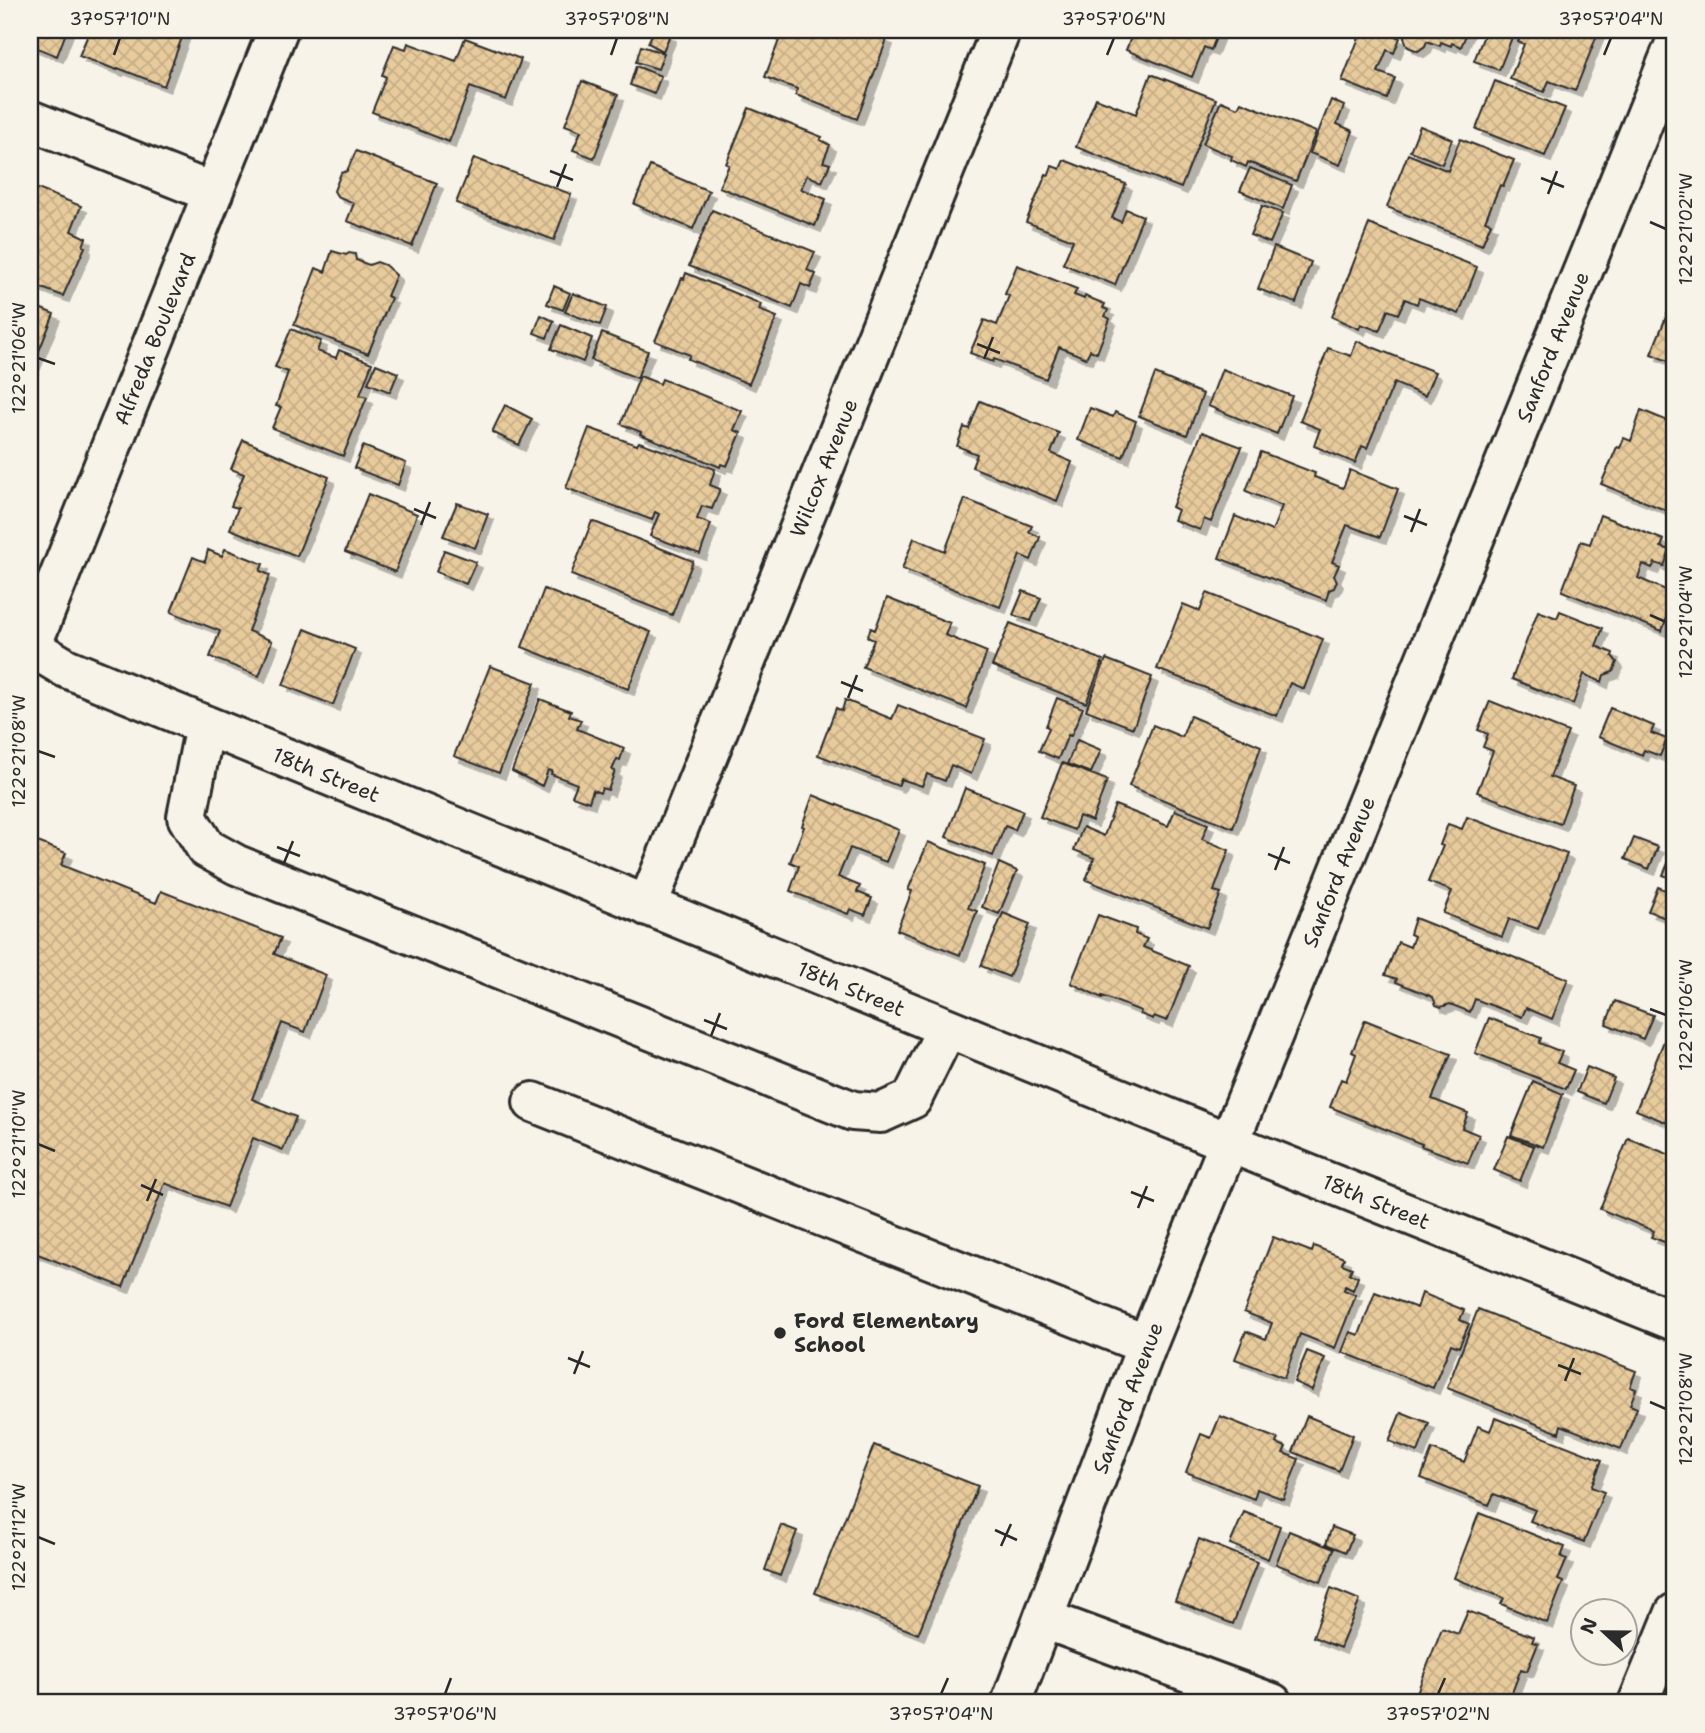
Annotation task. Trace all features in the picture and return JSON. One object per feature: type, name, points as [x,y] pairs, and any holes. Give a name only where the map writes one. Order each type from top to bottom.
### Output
[{"type":"street","name":"Alfreda Boulevard","points":[[31,647],[278,30]]},
{"type":"street","name":"Wilcox Avenue","points":[[647,906],[1001,30]]},
{"type":"street","name":"Sanford Avenue","points":[[1011,1703],[1147,1345],[1675,44]]},
{"type":"street","points":[[30,120],[214,193]]},
{"type":"street","name":"18th Street","points":[[31,647],[66,668],[205,725],[1230,1143],[1675,1321]]},
{"type":"street","points":[[205,725],[187,817],[206,848],[237,866],[853,1111],[881,1113],[912,1099],[947,1028]]},
{"type":"street","points":[[533,1102],[1147,1345]]},
{"type":"street","points":[[1639,1703],[1675,1613]]},
{"type":"street","points":[[1044,1619],[1272,1703]]},
{"type":"building","points":[[30,30],[67,30],[57,56],[30,45]]},
{"type":"building","points":[[90,30],[184,32],[164,86],[79,56]]},
{"type":"building","points":[[654,30],[670,35],[663,51],[648,43]]},
{"type":"building","points":[[783,30],[864,30],[887,39],[857,119],[796,95],[797,89],[765,77]]},
{"type":"building","points":[[1134,30],[1219,30],[1211,50],[1204,47],[1192,77],[1126,50]]},
{"type":"building","points":[[1362,30],[1380,30],[1400,38],[1394,53],[1387,50],[1378,72],[1395,78],[1387,99],[1342,81]]},
{"type":"building","points":[[1407,30],[1468,30],[1461,47],[1441,42],[1440,46],[1427,41],[1418,51],[1408,47],[1404,38]]},
{"type":"building","points":[[1486,30],[1515,30],[1499,70],[1474,61]]},
{"type":"building","points":[[1523,30],[1599,30],[1575,91],[1549,81],[1544,92],[1510,79],[1524,44],[1518,42]]},
{"type":"building","points":[[465,38],[521,59],[506,100],[470,87],[449,142],[372,112],[386,77],[382,75],[394,45],[406,49],[408,43],[456,61]]},
{"type":"building","points":[[641,46],[664,53],[658,69],[636,62]]},
{"type":"building","points":[[636,66],[661,76],[654,94],[630,85]]},
{"type":"building","points":[[1151,74],[1216,99],[1181,188],[1076,147],[1096,98],[1136,114]]},
{"type":"building","points":[[582,81],[618,95],[594,158],[573,150],[581,131],[565,125]]},
{"type":"building","points":[[1495,81],[1565,108],[1545,156],[1476,129]]},
{"type":"building","points":[[1331,100],[1344,106],[1337,124],[1353,131],[1340,165],[1310,153]]},
{"type":"building","points":[[1221,101],[1238,108],[1241,102],[1316,132],[1296,181],[1248,162],[1246,167],[1231,160],[1232,156],[1203,144]]},
{"type":"building","points":[[749,108],[822,137],[820,140],[830,145],[823,162],[830,164],[822,182],[807,175],[801,189],[826,199],[815,226],[719,187]]},
{"type":"building","points":[[1420,126],[1452,139],[1442,164],[1410,151]]},
{"type":"building","points":[[1460,139],[1514,160],[1485,221],[1491,223],[1482,245],[1387,207],[1408,154],[1448,171]]},
{"type":"building","points":[[356,151],[437,183],[412,246],[347,221],[354,203],[337,196],[334,191],[341,173],[347,171]]},
{"type":"building","points":[[474,158],[571,194],[554,240],[456,203]]},
{"type":"building","points":[[1064,160],[1126,184],[1112,218],[1121,222],[1126,209],[1143,216],[1115,285],[1063,264],[1073,240],[1026,222],[1046,174],[1049,175],[1052,166],[1060,169]]},
{"type":"building","points":[[650,166],[709,191],[693,229],[634,204]]},
{"type":"building","points":[[1250,168],[1292,185],[1283,209],[1240,191]]},
{"type":"building","points":[[30,186],[81,206],[71,231],[86,238],[85,247],[63,296],[34,285],[30,288]]},
{"type":"building","points":[[1262,206],[1283,213],[1270,243],[1250,235]]},
{"type":"building","points":[[712,210],[815,252],[807,270],[816,274],[810,288],[801,284],[792,308],[689,266]]},
{"type":"building","points":[[1369,224],[1477,267],[1459,314],[1419,298],[1417,304],[1405,299],[1398,314],[1388,310],[1379,331],[1361,324],[1359,329],[1332,317]]},
{"type":"building","points":[[1274,247],[1311,262],[1296,303],[1258,289]]},
{"type":"building","points":[[332,251],[346,255],[355,254],[356,260],[369,265],[377,262],[385,265],[396,275],[387,296],[391,298],[368,354],[294,325],[316,268],[325,272]]},
{"type":"building","points":[[1017,265],[1077,289],[1074,295],[1084,299],[1085,296],[1105,304],[1103,308],[1108,310],[1105,316],[1110,319],[1097,353],[1090,350],[1086,358],[1059,347],[1046,379],[970,353],[984,320],[997,325],[1009,296],[1005,294]]},
{"type":"building","points":[[686,273],[761,304],[759,310],[777,317],[749,384],[688,359],[690,355],[655,341]]},
{"type":"building","points":[[554,286],[570,293],[563,310],[547,304]]},
{"type":"building","points":[[573,293],[607,307],[600,325],[565,312]]},
{"type":"building","points":[[1675,295],[1675,364],[1651,354]]},
{"type":"building","points":[[30,304],[54,314],[32,368],[30,368]]},
{"type":"building","points":[[541,315],[554,321],[547,338],[534,333]]},
{"type":"building","points":[[561,325],[592,338],[583,362],[551,349]]},
{"type":"building","points":[[291,329],[321,341],[317,351],[336,358],[339,350],[372,363],[360,395],[367,397],[343,456],[272,428],[281,407],[276,406],[288,372],[275,367]]},
{"type":"building","points":[[602,333],[648,351],[637,378],[591,360]]},
{"type":"building","points":[[1357,341],[1435,372],[1425,396],[1394,383],[1367,448],[1362,446],[1355,463],[1314,446],[1320,429],[1300,421],[1328,348],[1351,356]]},
{"type":"building","points":[[376,364],[398,373],[390,392],[368,383]]},
{"type":"building","points":[[1222,369],[1292,396],[1277,434],[1208,406]]},
{"type":"building","points":[[1155,374],[1203,394],[1187,435],[1139,416]]},
{"type":"building","points":[[640,376],[660,384],[662,379],[742,411],[734,430],[741,433],[727,466],[721,464],[720,467],[621,424]]},
{"type":"building","points":[[980,401],[1059,433],[1051,453],[1072,462],[1057,501],[972,467],[977,454],[957,446],[964,427],[969,429]]},
{"type":"building","points":[[505,405],[532,419],[519,445],[492,432]]},
{"type":"building","points":[[1090,408],[1113,417],[1115,412],[1136,421],[1123,457],[1078,440]]},
{"type":"building","points":[[1641,410],[1675,424],[1675,514],[1601,484],[1617,447],[1620,448],[1624,438],[1631,441]]},
{"type":"building","points":[[589,428],[637,445],[639,442],[715,469],[710,485],[720,489],[712,509],[702,506],[697,519],[711,524],[700,554],[650,536],[659,514],[655,512],[652,520],[566,488]]},
{"type":"building","points":[[1202,432],[1242,447],[1211,522],[1204,519],[1200,530],[1174,520],[1178,510],[1172,507]]},
{"type":"building","points":[[243,440],[329,477],[297,556],[230,529],[238,508],[231,506],[244,474],[231,469]]},
{"type":"building","points":[[363,446],[406,463],[398,485],[354,468]]},
{"type":"building","points":[[1261,452],[1315,473],[1314,477],[1343,488],[1350,470],[1398,489],[1380,537],[1347,525],[1332,562],[1339,565],[1334,576],[1337,581],[1334,588],[1329,590],[1326,600],[1219,558],[1235,516],[1272,531],[1282,506],[1246,491]]},
{"type":"building","points":[[368,494],[417,514],[395,572],[345,552]]},
{"type":"building","points":[[965,499],[1032,526],[1029,532],[1040,537],[1031,560],[1020,555],[1000,607],[902,569],[914,538],[945,551]]},
{"type":"building","points":[[457,503],[488,514],[475,548],[443,536]]},
{"type":"building","points":[[1600,515],[1664,540],[1661,547],[1670,550],[1664,566],[1655,563],[1652,568],[1643,564],[1638,578],[1675,594],[1662,631],[1562,591],[1581,541],[1590,544]]},
{"type":"building","points":[[592,521],[693,561],[672,615],[571,575]]},
{"type":"building","points":[[225,549],[263,564],[260,571],[270,575],[248,631],[272,641],[259,676],[210,657],[220,631],[171,612],[193,557],[205,562],[208,550],[222,556]]},
{"type":"building","points":[[444,550],[476,562],[466,584],[436,572]]},
{"type":"building","points":[[544,589],[651,632],[628,689],[522,647]]},
{"type":"building","points":[[1023,591],[1041,598],[1031,621],[1013,615]]},
{"type":"building","points":[[1207,593],[1323,639],[1304,689],[1290,683],[1277,716],[1157,669],[1183,604],[1200,611]]},
{"type":"building","points":[[887,598],[950,623],[945,635],[987,652],[966,708],[863,667],[874,640],[867,637],[871,628],[875,630]]},
{"type":"building","points":[[1538,611],[1557,618],[1560,611],[1603,628],[1596,646],[1613,653],[1612,656],[1617,662],[1613,672],[1604,675],[1602,682],[1584,674],[1573,704],[1512,679]]},
{"type":"building","points":[[1010,623],[1103,660],[1086,703],[992,666]]},
{"type":"building","points":[[305,629],[355,649],[333,705],[283,685]]},
{"type":"building","points":[[1106,659],[1152,677],[1133,728],[1086,710]]},
{"type":"building","points":[[490,666],[535,683],[499,773],[454,756]]},
{"type":"building","points":[[1057,698],[1083,708],[1058,759],[1039,751]]},
{"type":"building","points":[[540,699],[571,711],[569,716],[581,720],[577,729],[624,748],[620,760],[617,759],[612,770],[615,771],[608,790],[602,788],[600,793],[593,790],[589,802],[572,796],[577,784],[551,774],[552,771],[548,770],[542,786],[512,771]]},
{"type":"building","points":[[845,700],[892,719],[898,705],[985,739],[971,774],[951,765],[945,781],[927,774],[922,786],[901,779],[898,786],[818,755],[836,708],[842,711]]},
{"type":"building","points":[[1490,701],[1568,732],[1550,777],[1574,786],[1560,824],[1477,792],[1493,751],[1483,747],[1488,734],[1478,730]]},
{"type":"building","points":[[1610,708],[1654,726],[1651,733],[1667,739],[1660,756],[1644,750],[1642,755],[1598,737]]},
{"type":"building","points":[[1190,716],[1261,746],[1233,828],[1129,786],[1153,725],[1182,737]]},
{"type":"building","points":[[1077,740],[1101,750],[1091,773],[1067,764]]},
{"type":"building","points":[[1671,740],[1675,741],[1675,761],[1665,757]]},
{"type":"building","points":[[1062,763],[1107,780],[1092,821],[1079,816],[1074,830],[1040,817]]},
{"type":"building","points":[[965,788],[1023,811],[1015,830],[1005,826],[993,856],[946,837]]},
{"type":"building","points":[[813,795],[899,830],[886,862],[850,848],[838,877],[860,886],[857,892],[872,898],[865,915],[850,909],[848,914],[790,891],[799,866],[790,862]]},
{"type":"building","points":[[1115,805],[1168,826],[1175,810],[1208,824],[1202,839],[1229,850],[1214,891],[1221,893],[1207,928],[1086,880],[1094,858],[1074,850],[1083,827],[1104,836]]},
{"type":"building","points":[[1467,817],[1567,854],[1538,929],[1509,919],[1502,937],[1443,913],[1452,891],[1428,882],[1443,846],[1440,845],[1448,824],[1462,829]]},
{"type":"building","points":[[1634,838],[1658,847],[1649,869],[1625,859]]},
{"type":"building","points":[[30,839],[66,853],[61,865],[156,903],[161,891],[281,938],[274,954],[326,975],[305,1032],[282,1023],[252,1099],[296,1117],[283,1150],[253,1138],[226,1207],[165,1183],[123,1287],[30,1251]]},
{"type":"building","points":[[928,842],[985,865],[968,908],[977,911],[960,955],[897,930],[912,891],[908,890]]},
{"type":"building","points":[[1672,854],[1675,855],[1675,880],[1663,875]]},
{"type":"building","points":[[999,863],[1017,871],[999,914],[982,907]]},
{"type":"building","points":[[1658,887],[1675,894],[1675,922],[1648,911]]},
{"type":"building","points":[[1003,913],[1030,924],[1009,977],[981,966]]},
{"type":"building","points":[[1098,915],[1136,929],[1135,934],[1147,939],[1143,947],[1189,966],[1167,1021],[1140,1014],[1141,1011],[1102,998],[1071,983]]},
{"type":"building","points":[[1415,918],[1568,979],[1552,1019],[1526,1008],[1522,1017],[1475,999],[1470,1012],[1450,1004],[1441,1007],[1436,1005],[1433,997],[1385,975],[1398,942],[1410,947],[1414,936],[1410,934]]},
{"type":"building","points":[[1615,1001],[1653,1015],[1643,1039],[1606,1024]]},
{"type":"building","points":[[1489,1018],[1541,1038],[1539,1043],[1562,1052],[1557,1063],[1574,1070],[1566,1089],[1475,1053]]},
{"type":"building","points":[[1365,1020],[1451,1054],[1432,1099],[1468,1113],[1462,1128],[1479,1135],[1468,1163],[1330,1107],[1341,1079],[1346,1081],[1356,1054],[1352,1052]]},
{"type":"building","points":[[1666,1036],[1675,1040],[1675,1126],[1636,1110]]},
{"type":"building","points":[[1587,1067],[1614,1078],[1604,1103],[1577,1092]]},
{"type":"building","points":[[1533,1081],[1563,1094],[1543,1147],[1511,1135]]},
{"type":"building","points":[[1508,1136],[1534,1146],[1520,1181],[1494,1170]]},
{"type":"building","points":[[1628,1138],[1675,1157],[1675,1246],[1651,1237],[1654,1231],[1600,1209]]},
{"type":"building","points":[[1273,1237],[1312,1252],[1314,1246],[1344,1258],[1342,1264],[1352,1268],[1349,1274],[1358,1277],[1353,1290],[1345,1286],[1344,1290],[1356,1295],[1335,1348],[1300,1334],[1284,1378],[1235,1359],[1246,1331],[1266,1339],[1272,1323],[1244,1312]]},
{"type":"building","points":[[1375,1292],[1417,1308],[1422,1293],[1464,1310],[1460,1320],[1469,1324],[1459,1347],[1451,1344],[1433,1388],[1342,1352],[1350,1332],[1359,1335]]},
{"type":"building","points":[[1478,1309],[1636,1371],[1630,1387],[1636,1389],[1630,1405],[1637,1408],[1621,1449],[1561,1425],[1559,1433],[1447,1388]]},
{"type":"building","points":[[1307,1351],[1325,1358],[1312,1390],[1294,1382]]},
{"type":"building","points":[[1401,1412],[1429,1423],[1418,1452],[1389,1441]]},
{"type":"building","points":[[1220,1416],[1278,1439],[1276,1443],[1286,1447],[1283,1453],[1299,1459],[1283,1499],[1257,1489],[1254,1499],[1186,1472],[1201,1434],[1211,1438]]},
{"type":"building","points":[[1307,1416],[1353,1435],[1339,1471],[1293,1452]]},
{"type":"building","points":[[1495,1418],[1602,1460],[1591,1487],[1604,1492],[1584,1542],[1530,1521],[1535,1510],[1494,1494],[1489,1505],[1421,1478],[1432,1449],[1464,1462],[1478,1426],[1490,1431]]},
{"type":"building","points":[[874,1445],[978,1486],[918,1634],[815,1593]]},
{"type":"building","points":[[1244,1512],[1280,1526],[1268,1559],[1230,1544]]},
{"type":"building","points":[[1479,1513],[1565,1547],[1561,1557],[1567,1559],[1558,1580],[1563,1582],[1547,1623],[1501,1604],[1504,1598],[1454,1578]]},
{"type":"building","points":[[781,1525],[797,1531],[780,1576],[765,1570]]},
{"type":"building","points":[[1332,1527],[1353,1535],[1346,1552],[1326,1544]]},
{"type":"building","points":[[1289,1531],[1334,1549],[1321,1582],[1276,1564]]},
{"type":"building","points":[[1199,1539],[1257,1562],[1233,1624],[1175,1601]]},
{"type":"building","points":[[1331,1588],[1360,1600],[1340,1648],[1313,1637]]},
{"type":"building","points":[[1468,1611],[1534,1637],[1532,1642],[1538,1644],[1527,1671],[1521,1669],[1508,1703],[1413,1703],[1442,1628],[1458,1634]]},
{"type":"place","name":"Ford Elementary School","points":[[780,1333]]}]
